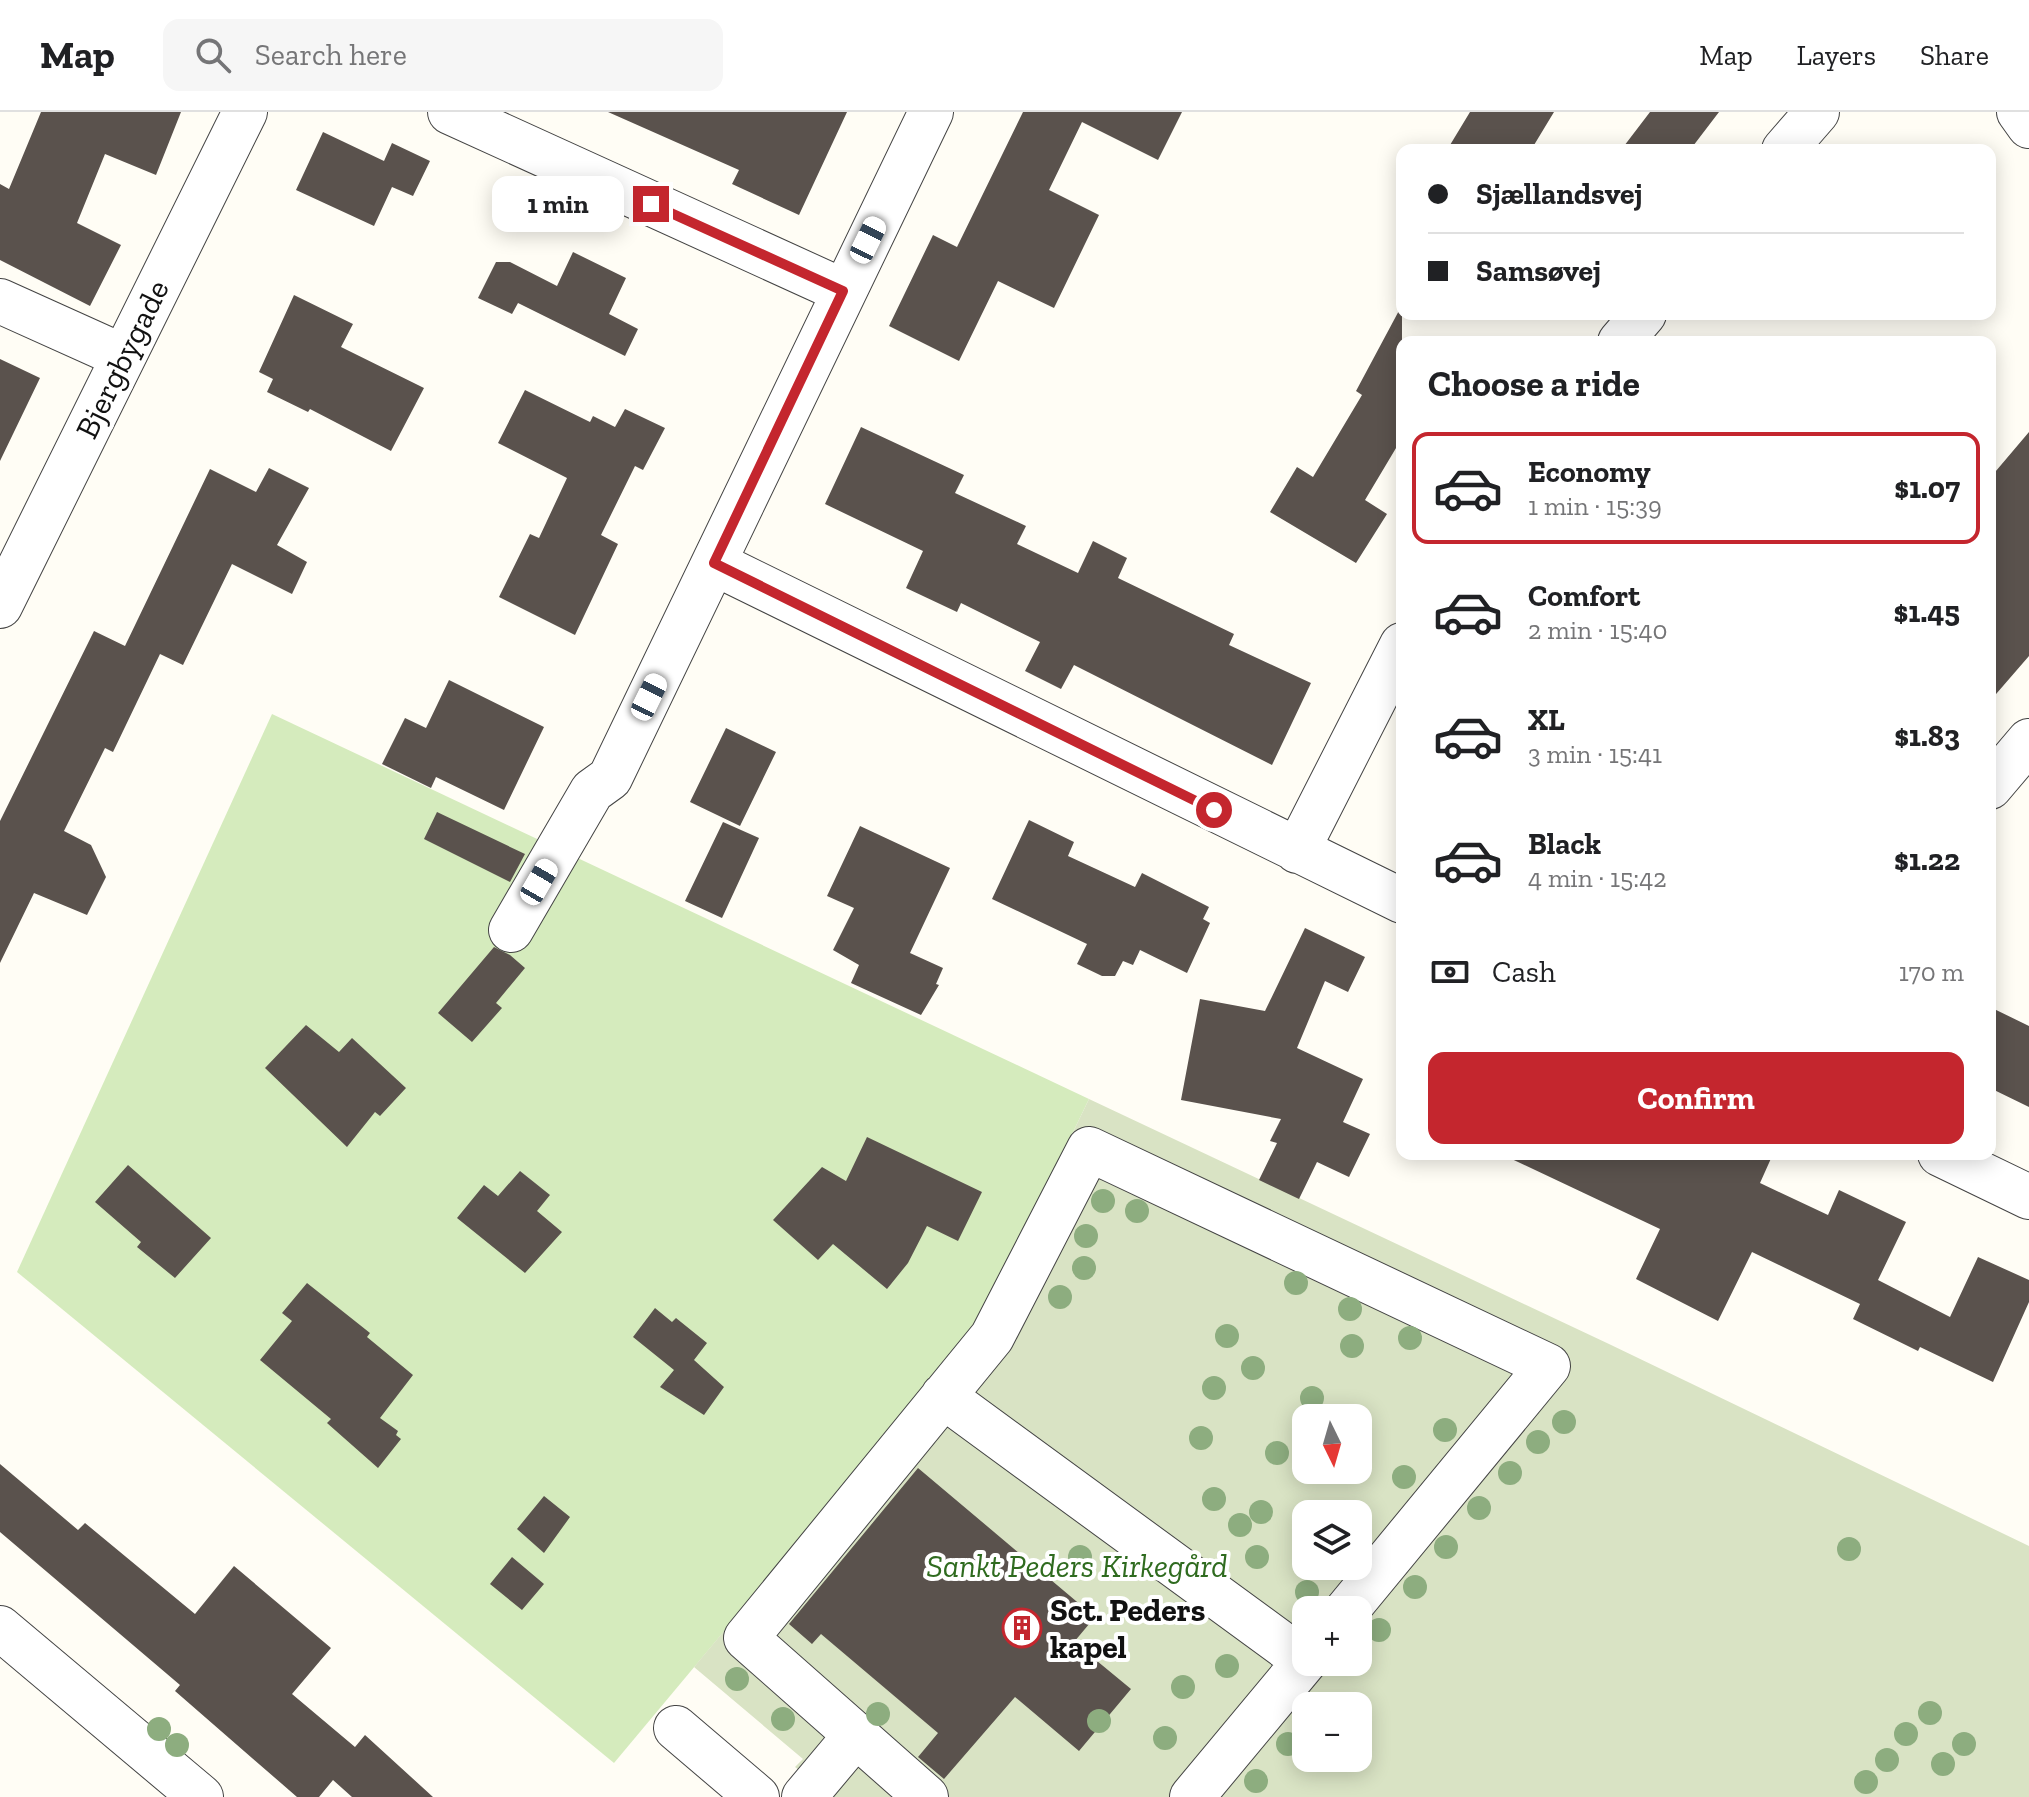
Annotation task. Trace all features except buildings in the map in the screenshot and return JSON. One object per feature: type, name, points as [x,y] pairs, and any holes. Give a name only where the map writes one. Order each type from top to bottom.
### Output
[{"type":"street","name":"Bjergbygade","points":[[0,606],[245,112]]},
{"type":"street","points":[[450,112],[843,291]]},
{"type":"street","points":[[511,930],[592,791],[610,778],[931,112]]},
{"type":"street","points":[[1789,144],[1817,112]]},
{"type":"street","points":[[2019,112],[2029,126]]},
{"type":"street","points":[[0,301],[122,356]]},
{"type":"street","points":[[1625,336],[1639,320]]},
{"type":"street","points":[[714,563],[1396,898]]},
{"type":"street","points":[[1297,851],[1396,657]]},
{"type":"street","points":[[1996,780],[2029,741]]},
{"type":"street","points":[[926,1797],[746,1638],[992,1337],[1089,1149],[1548,1366],[1359,1596]]},
{"type":"street","points":[[1952,1160],[2029,1197]]},
{"type":"street","points":[[943,1396],[1292,1650]]},
{"type":"street","points":[[0,1628],[201,1797]]},
{"type":"street","points":[[1192,1797],[1293,1676]]},
{"type":"street","points":[[676,1728],[757,1797]]},
{"type":"street","points":[[804,1797],[856,1735]]},
{"type":"green space","points":[[272,714],[1089,1099],[980,1325],[614,1763],[17,1272]]},
{"type":"green space","name":"Sankt Peders Kirkegård","points":[[1089,1099],[2029,1546],[2029,1797],[834,1797],[795,1767],[803,1759],[694,1667],[980,1325]]},
{"type":"place","name":"Sct. Peders kapel","points":[[1022,1628]]},
{"type":"route","points":[[651,204],[843,291],[714,563],[1214,810]]}]
